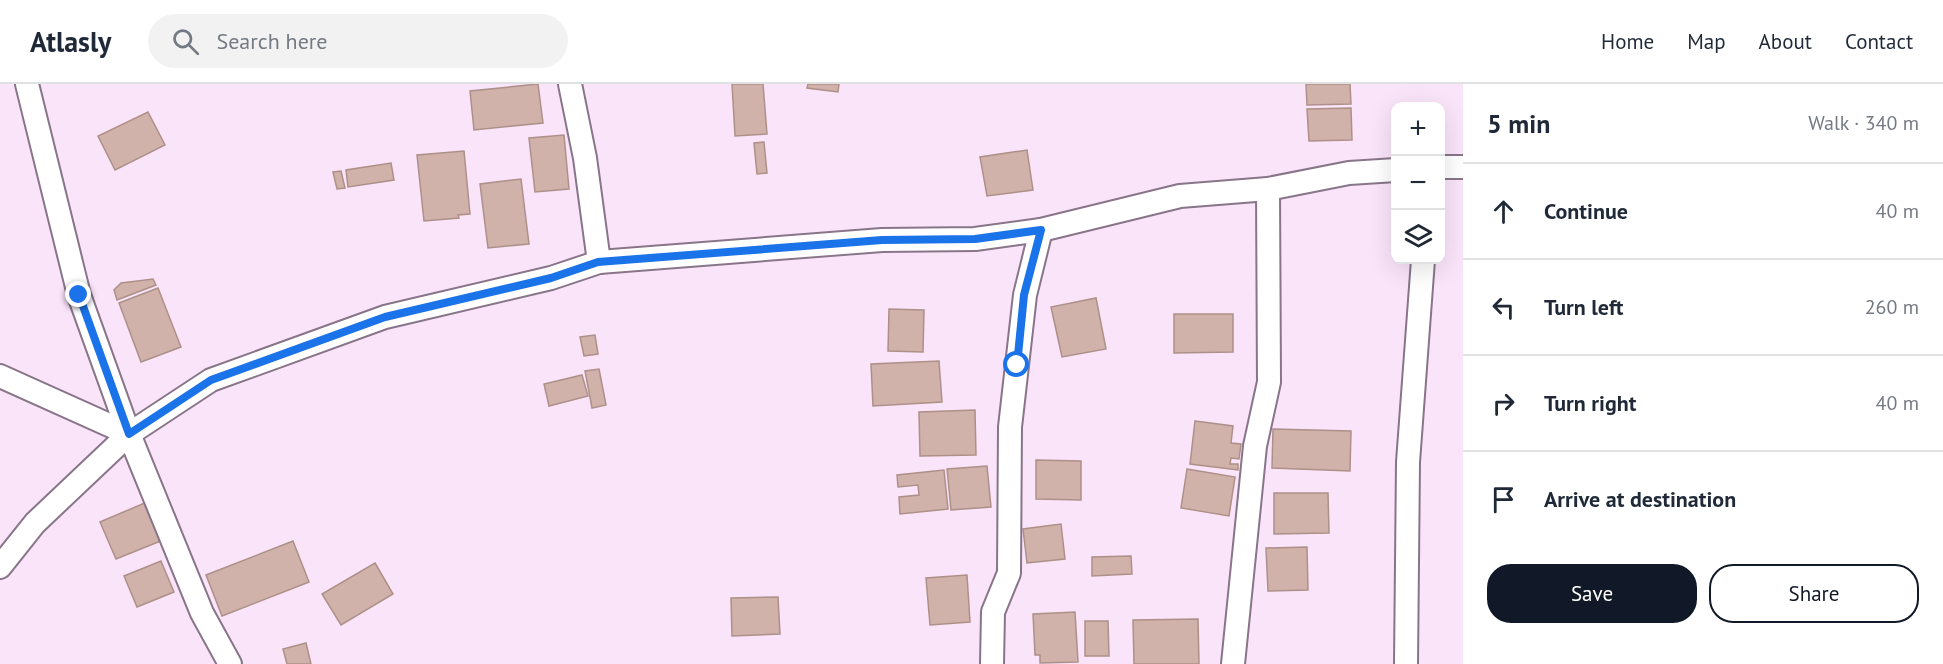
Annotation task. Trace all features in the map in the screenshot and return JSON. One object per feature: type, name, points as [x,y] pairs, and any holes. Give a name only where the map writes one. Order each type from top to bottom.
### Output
[{"type":"street","points":[[27,84],[79,295],[129,434],[202,613],[230,664]]},
{"type":"street","points":[[570,84],[585,158],[598,262]]},
{"type":"street","points":[[1445,167],[1463,167]]},
{"type":"street","points":[[0,567],[35,524],[129,434],[211,380],[385,317],[551,278],[598,262],[882,240],[975,239],[1041,230],[1180,196],[1268,189],[1349,173],[1391,170]]},
{"type":"street","points":[[1233,664],[1255,446],[1269,382],[1268,189]]},
{"type":"street","points":[[992,664],[993,612],[1009,573],[1011,417],[1024,295],[1041,230]]},
{"type":"street","points":[[1406,664],[1408,462],[1424,264]]},
{"type":"street","points":[[0,376],[129,434]]},
{"type":"building","points":[[538,84],[543,123],[474,130],[470,91]]},
{"type":"building","points":[[732,84],[763,84],[767,134],[735,136]]},
{"type":"building","points":[[808,84],[839,84],[838,92],[807,88]]},
{"type":"building","points":[[1306,84],[1350,84],[1351,104],[1307,105]]},
{"type":"building","points":[[1351,108],[1352,140],[1309,141],[1307,109]]},
{"type":"building","points":[[148,112],[165,145],[115,170],[98,136]]},
{"type":"building","points":[[564,135],[569,189],[535,192],[529,138]]},
{"type":"building","points":[[764,142],[767,173],[757,174],[754,143]]},
{"type":"building","points":[[1027,150],[1033,190],[987,196],[980,157]]},
{"type":"building","points":[[464,151],[470,214],[458,215],[459,218],[424,221],[417,155]]},
{"type":"building","points":[[391,163],[394,180],[348,187],[346,170]]},
{"type":"building","points":[[341,171],[345,188],[337,189],[333,172]]},
{"type":"building","points":[[521,179],[529,244],[488,248],[480,184]]},
{"type":"building","points":[[153,279],[156,285],[117,300],[114,290],[121,283]]},
{"type":"building","points":[[158,288],[181,347],[141,362],[119,303]]},
{"type":"building","points":[[1096,298],[1106,349],[1062,357],[1051,307]]},
{"type":"building","points":[[889,309],[924,310],[923,352],[888,351]]},
{"type":"building","points":[[1174,314],[1233,314],[1233,352],[1174,353]]},
{"type":"building","points":[[595,335],[598,354],[584,356],[580,337]]},
{"type":"building","points":[[939,361],[942,402],[873,406],[871,364]]},
{"type":"building","points":[[599,369],[606,405],[592,408],[585,371]]},
{"type":"building","points":[[582,375],[588,396],[549,406],[544,384]]},
{"type":"building","points":[[975,410],[976,455],[920,456],[919,412]]},
{"type":"building","points":[[1195,421],[1233,426],[1231,443],[1241,444],[1239,459],[1231,458],[1230,464],[1238,464],[1238,470],[1190,464]]},
{"type":"building","points":[[1273,429],[1351,431],[1350,471],[1272,468]]},
{"type":"building","points":[[1036,460],[1081,461],[1081,500],[1036,499]]},
{"type":"building","points":[[987,466],[991,507],[951,510],[947,469]]},
{"type":"building","points":[[1187,469],[1235,477],[1229,516],[1181,508]]},
{"type":"building","points":[[944,470],[948,509],[900,514],[899,497],[919,495],[918,485],[898,487],[897,475]]},
{"type":"building","points":[[1274,493],[1328,493],[1329,533],[1274,534]]},
{"type":"building","points":[[147,502],[163,540],[116,559],[100,522]]},
{"type":"building","points":[[1061,524],[1065,559],[1027,563],[1023,529]]},
{"type":"building","points":[[293,541],[309,582],[222,616],[206,575]]},
{"type":"building","points":[[1307,547],[1308,590],[1268,591],[1266,548]]},
{"type":"building","points":[[1131,556],[1132,574],[1092,576],[1092,557]]},
{"type":"building","points":[[161,561],[174,592],[137,607],[124,576]]},
{"type":"building","points":[[375,563],[393,594],[341,625],[322,594]]},
{"type":"building","points":[[967,575],[970,622],[930,625],[926,578]]},
{"type":"building","points":[[778,597],[780,634],[732,636],[731,598]]},
{"type":"building","points":[[1075,612],[1078,662],[1040,663],[1040,655],[1035,655],[1033,614]]},
{"type":"building","points":[[1198,619],[1199,664],[1134,664],[1133,620]]},
{"type":"building","points":[[1085,621],[1108,621],[1109,656],[1085,656]]},
{"type":"building","points":[[306,643],[311,664],[287,664],[283,649]]},
{"type":"route","points":[[79,295],[129,434],[211,380],[385,317],[551,278],[598,262],[882,240],[975,239],[1041,230],[1024,295],[1017,365]]}]
